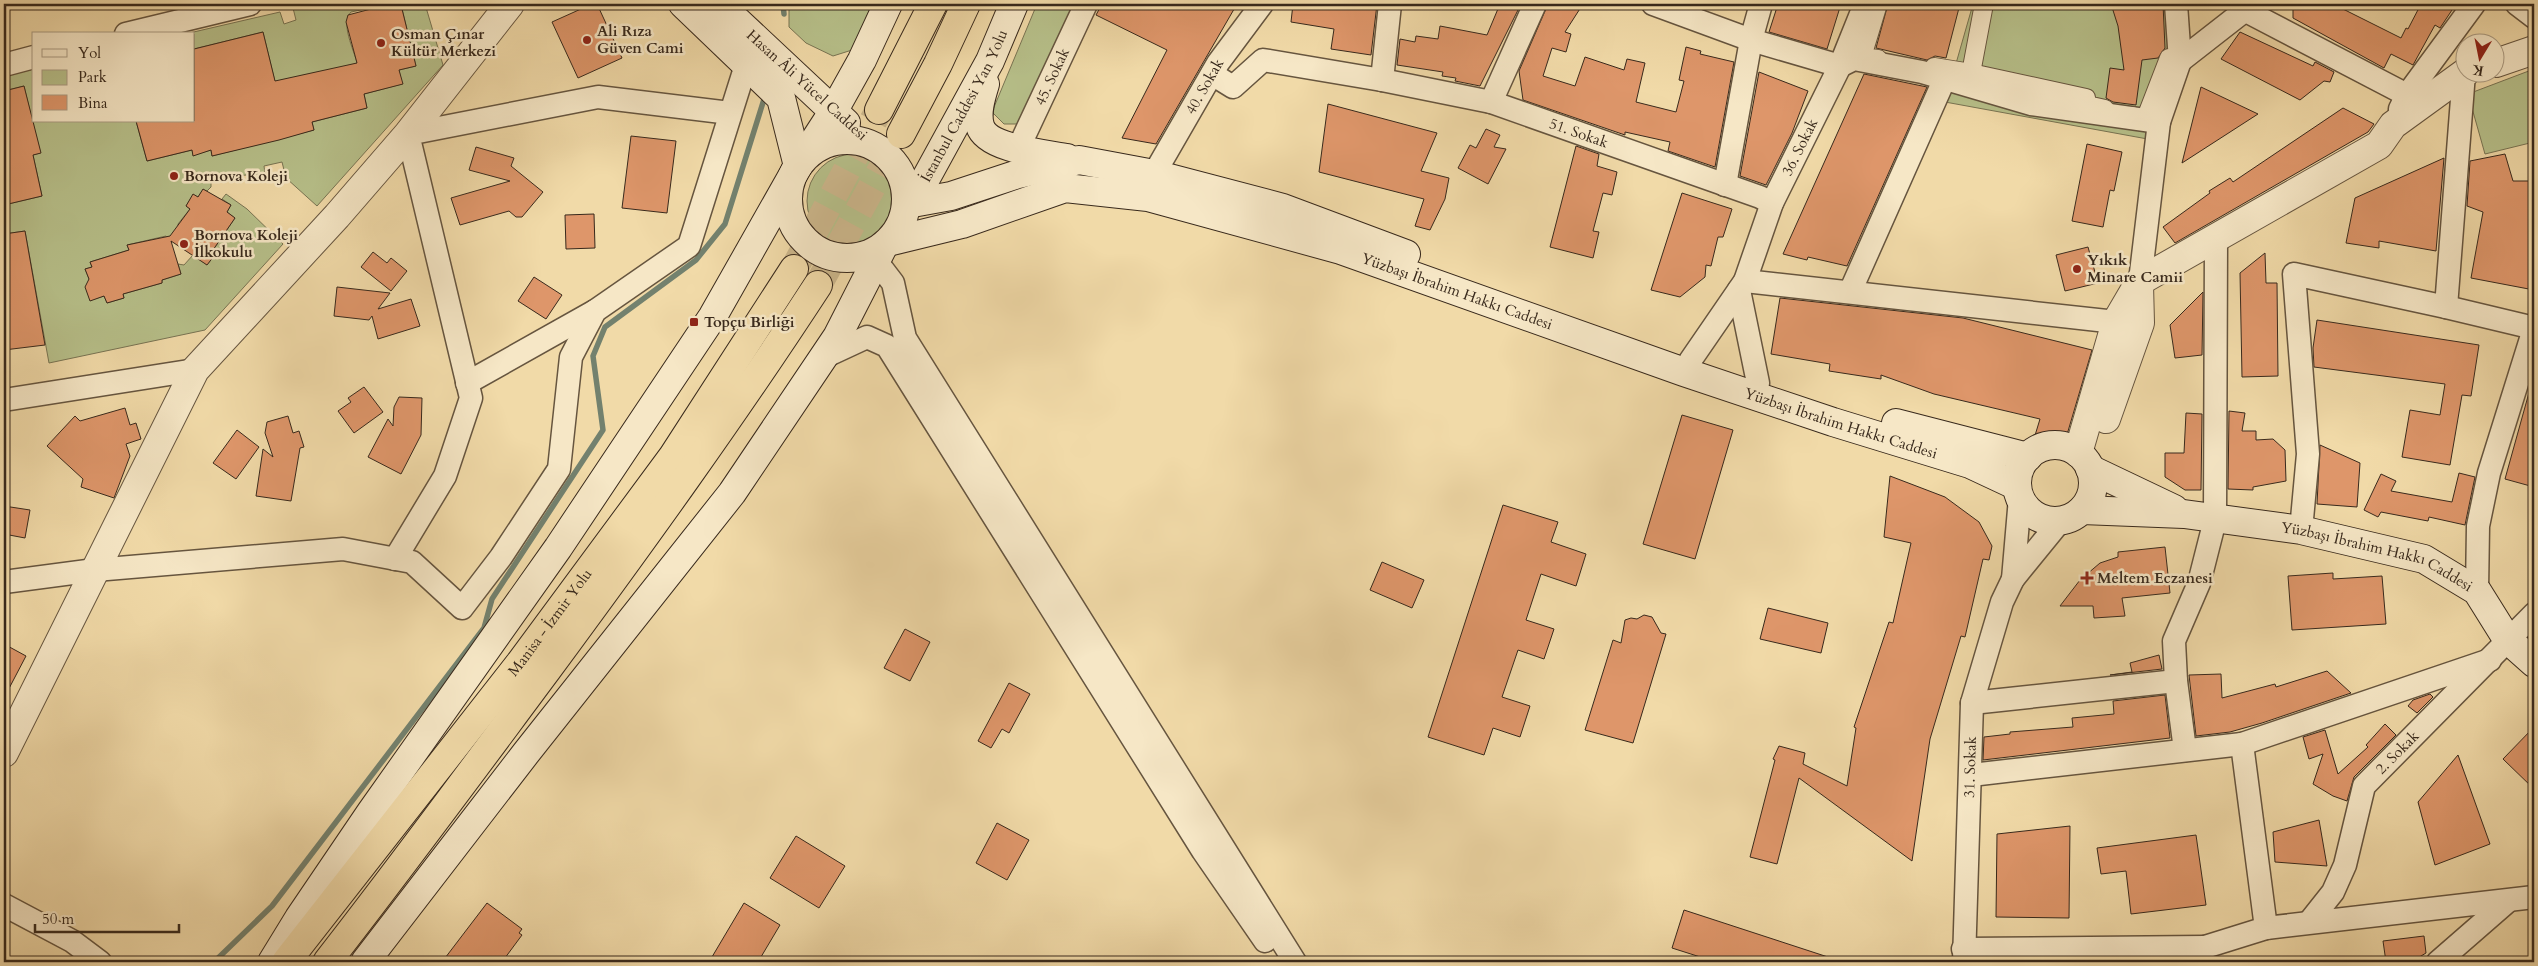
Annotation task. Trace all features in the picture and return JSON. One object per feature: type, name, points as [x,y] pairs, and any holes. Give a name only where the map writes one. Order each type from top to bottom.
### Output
[{"type":"highway","points":[[879,110],[933,4]]},
{"type":"highway","points":[[900,134],[938,64],[966,4]]},
{"type":"highway","name":"Manisa - İzmir Yolu","points":[[286,962],[520,663],[673,456],[794,269]]},
{"type":"highway","name":"Manisa - İzmir Yolu","points":[[327,962],[406,860],[670,503],[746,395],[818,285]]},
{"type":"main road","points":[[4,753],[195,370],[331,223],[408,134],[510,4]]},
{"type":"main road","name":"Hasan Âli Yücel Caddesi","points":[[683,4],[782,98],[798,166]]},
{"type":"main road","name":"Hasan Âli Yücel Caddesi","points":[[719,4],[833,112],[874,146]]},
{"type":"main road","points":[[272,962],[299,918],[371,812],[558,548],[713,316],[798,166],[833,112],[862,60],[888,4]]},
{"type":"main road","name":"İstanbul Caddesi Yan Yolu","points":[[907,204],[920,189],[990,61],[1014,4]]},
{"type":"main road","points":[[2506,60],[2534,50]]},
{"type":"main road","points":[[990,61],[980,102],[980,127],[988,138],[1018,149],[1079,160]]},
{"type":"main road","points":[[2071,515],[2092,489],[2086,463],[2116,322],[2139,282],[2379,145],[2393,125],[2456,80]]},
{"type":"main road","points":[[366,962],[526,753],[732,493],[837,337],[882,251],[900,227],[907,204],[906,190],[900,172],[890,157],[874,146],[854,140],[832,142],[812,151],[798,166],[790,183],[788,203],[792,222],[802,238],[816,250],[835,258],[854,258],[882,251]]},
{"type":"main road","name":"Yüzbaşı İbrahim Hakkı Caddesi","points":[[907,204],[951,196],[1018,174],[1079,160],[1154,174],[1283,208],[1690,361],[1758,383],[1892,422],[2028,456],[2047,446],[2058,445],[2086,463],[2184,514]]},
{"type":"main road","name":"Yüzbaşı İbrahim Hakkı Caddesi","points":[[882,251],[1065,188],[1148,197],[1341,250],[1684,372],[1833,422],[1970,464],[2018,492],[2027,509],[2038,517],[2184,514],[2215,520],[2300,530],[2424,559],[2477,591],[2507,639],[2534,663]]},
{"type":"main road","points":[[2086,463],[2140,323],[2139,282]]},
{"type":"main road","points":[[2018,492],[2018,475],[2028,456]]},
{"type":"street","points":[[132,32],[204,9],[250,4]]},
{"type":"street","name":"45. Sokak","points":[[1018,149],[1086,4]]},
{"type":"street","name":"40. Sokak","points":[[1154,174],[1212,74],[1262,4]]},
{"type":"street","points":[[1382,80],[1390,4]]},
{"type":"street","points":[[1491,102],[1535,4]]},
{"type":"street","points":[[1653,4],[1751,40],[1840,66],[1854,59],[1922,72],[2031,104],[2152,121]]},
{"type":"street","points":[[1725,185],[1751,40],[1761,4]]},
{"type":"street","name":"36. Sokak","points":[[1690,361],[1742,285],[1772,203],[1840,66],[1865,4]]},
{"type":"street","points":[[1878,4],[1862,57],[1971,73],[2086,98],[2087,105],[2152,121]]},
{"type":"street","points":[[1971,73],[1984,4]]},
{"type":"street","points":[[2139,282],[2152,121],[2168,64],[2173,12],[2169,4]]},
{"type":"street","points":[[2176,4],[2180,62]]},
{"type":"street","points":[[2393,125],[2407,95],[2474,4]]},
{"type":"street","points":[[2517,4],[2534,17]]},
{"type":"street","points":[[2152,121],[2180,62],[2250,7],[2407,95]]},
{"type":"street","points":[[4,65],[32,58]]},
{"type":"street","name":"51. Sokak","points":[[1212,74],[1233,86],[1263,60],[1382,80],[1491,102],[1772,203]]},
{"type":"street","points":[[467,383],[595,311],[689,246],[746,65]]},
{"type":"street","points":[[1850,292],[1945,78]]},
{"type":"street","points":[[2446,307],[2464,82]]},
{"type":"street","points":[[395,558],[445,476],[471,398],[408,134],[598,97],[730,114]]},
{"type":"street","points":[[2184,750],[2176,682],[2174,641],[2199,583],[2215,520],[2216,239]]},
{"type":"street","points":[[882,251],[893,283],[905,338],[1295,962]]},
{"type":"street","points":[[2300,530],[2308,454],[2294,274],[2534,328],[2488,473],[2478,526],[2477,591]]},
{"type":"street","points":[[1758,383],[1742,285],[1850,292],[2116,322]]},
{"type":"street","points":[[4,582],[95,570],[343,550],[412,562],[462,608],[501,557],[559,470],[571,357],[595,311]]},
{"type":"street","points":[[824,357],[867,337],[887,346],[1197,843],[1280,962]]},
{"type":"street","points":[[4,400],[195,370]]},
{"type":"street","name":"31. Sokak","points":[[2013,579],[2018,492]]},
{"type":"street","name":"31. Sokak","points":[[1963,956],[1971,775],[1972,703],[2002,602],[2013,579],[2071,515]]},
{"type":"street","name":"2. Sokak","points":[[2310,921],[2333,892],[2345,865],[2364,786],[2490,660],[2507,639],[2534,614]]},
{"type":"street","points":[[1971,775],[2242,744],[2490,660]]},
{"type":"street","points":[[1972,703],[2176,682]]},
{"type":"street","points":[[2242,744],[2266,928]]},
{"type":"street","points":[[1963,956],[2200,955],[2266,928],[2310,921],[2534,897]]},
{"type":"street","points":[[2438,962],[2508,901]]},
{"type":"street","points":[[4,905],[72,941],[100,962]]},
{"type":"green space","points":[[312,4],[390,4],[351,12],[348,17],[347,30],[357,63],[277,90],[263,32],[195,49],[194,32],[280,12],[284,24],[296,20],[293,8]]},
{"type":"green space","points":[[396,4],[425,4],[443,65],[317,206],[286,178],[282,162],[264,166],[265,174],[211,177],[211,187],[207,191],[203,190],[198,197],[193,195],[186,206],[190,209],[178,224],[176,240],[170,242],[166,236],[127,245],[129,250],[90,262],[92,267],[85,269],[89,279],[91,300],[104,296],[107,303],[124,298],[123,294],[162,283],[162,280],[181,274],[178,264],[184,265],[193,255],[207,265],[216,253],[213,250],[235,218],[227,212],[231,205],[222,199],[226,194],[247,209],[283,244],[205,330],[49,363],[25,231],[4,234],[4,205],[42,196],[33,155],[40,153],[33,122],[136,122],[147,161],[192,150],[193,155],[211,150],[212,156],[314,130],[312,122],[367,108],[364,94],[402,84],[399,70],[416,66],[402,9]]},
{"type":"green space","points":[[789,4],[876,4],[852,50],[833,56],[806,43],[789,27]]},
{"type":"green space","points":[[1037,4],[1075,4],[1019,124],[1004,124],[992,112]]},
{"type":"green space","points":[[1973,4],[2166,4],[2169,21],[2168,55],[2153,140],[1945,102]]},
{"type":"green space","points":[[32,69],[32,120],[24,86],[4,91],[4,76]]},
{"type":"green space","points":[[2534,69],[2534,142],[2485,154],[2468,94],[2500,82],[2506,82],[2506,80]]},
{"type":"green space","points":[[854,154],[872,158],[887,168],[897,183],[901,201],[897,219],[887,234],[872,244],[854,248],[836,244],[821,234],[811,219],[807,201],[811,183],[821,168],[836,158]]},
{"type":"building","points":[[390,4],[396,4],[402,9],[416,66],[399,70],[403,84],[364,94],[367,108],[312,122],[314,130],[212,156],[211,150],[193,156],[192,150],[147,161],[136,122],[195,122],[195,49],[263,32],[275,81],[357,63],[346,22],[348,15]]},
{"type":"building","name":"Ali Rıza Güven Cami","points":[[592,4],[597,4],[622,58],[578,78],[552,22]]},
{"type":"building","points":[[1102,4],[1237,4],[1156,144],[1122,138],[1167,50],[1096,15]]},
{"type":"building","points":[[1293,4],[1377,4],[1371,55],[1331,49],[1334,29],[1291,22]]},
{"type":"building","points":[[1500,4],[1521,4],[1480,86],[1455,81],[1456,78],[1442,76],[1443,72],[1397,65],[1400,39],[1415,42],[1416,36],[1438,39],[1440,26],[1487,35]]},
{"type":"building","points":[[1548,4],[1583,4],[1565,32],[1571,34],[1566,52],[1552,48],[1543,76],[1575,86],[1585,57],[1624,70],[1627,59],[1645,63],[1636,102],[1676,112],[1684,81],[1679,80],[1686,47],[1701,51],[1700,54],[1734,62],[1715,167],[1668,151],[1670,142],[1625,132],[1625,135],[1523,100],[1519,71]]},
{"type":"building","points":[[1778,4],[1841,4],[1827,49],[1769,32]]},
{"type":"building","points":[[1888,4],[1960,4],[1946,58],[1935,56],[1927,60],[1876,48]]},
{"type":"building","points":[[2111,4],[2163,4],[2165,48],[2158,58],[2142,60],[2136,105],[2113,102],[2106,98],[2110,68],[2124,70],[2118,26]]},
{"type":"building","points":[[2293,4],[2333,4],[2401,38],[2421,4],[2456,4],[2440,28],[2435,25],[2413,65],[2391,54],[2384,68],[2293,18]]},
{"type":"building","points":[[2240,32],[2313,66],[2315,62],[2334,72],[2330,82],[2324,81],[2300,100],[2221,59]]},
{"type":"building","points":[[1759,72],[1808,91],[1792,133],[1766,185],[1740,176]]},
{"type":"building","points":[[1864,74],[1927,87],[1847,266],[1808,257],[1807,260],[1783,254]]},
{"type":"building","points":[[24,86],[41,153],[33,155],[42,196],[4,205],[4,91]]},
{"type":"building","points":[[2201,87],[2258,114],[2182,163]]},
{"type":"building","points":[[1328,104],[1437,133],[1421,171],[1449,178],[1445,199],[1430,230],[1415,226],[1424,199],[1319,172]]},
{"type":"building","points":[[2343,108],[2374,124],[2368,132],[2175,243],[2163,227],[2210,193],[2209,191],[2230,178],[2233,182]]},
{"type":"building","points":[[1486,129],[1500,135],[1494,147],[1506,149],[1488,184],[1458,168],[1470,145],[1476,148]]},
{"type":"building","points":[[631,136],[676,141],[667,213],[622,208]]},
{"type":"building","points":[[2087,144],[2122,152],[2114,191],[2110,190],[2103,227],[2072,221]]},
{"type":"building","points":[[1576,146],[1599,154],[1597,166],[1617,172],[1612,195],[1603,193],[1593,231],[1599,232],[1593,258],[1550,247]]},
{"type":"building","points":[[476,147],[514,158],[511,166],[543,192],[522,217],[516,217],[509,211],[460,225],[451,198],[510,181],[469,170]]},
{"type":"building","points":[[2505,154],[2513,181],[2534,181],[2534,290],[2471,278],[2483,212],[2467,206],[2470,161]]},
{"type":"building","points":[[2444,158],[2436,251],[2379,241],[2379,248],[2346,243],[2355,198]]},
{"type":"building","name":"Bornova Koleji İlkokulu","points":[[203,189],[231,205],[227,212],[235,218],[213,250],[217,252],[207,265],[171,241],[181,274],[162,280],[162,283],[123,294],[124,298],[107,303],[104,296],[90,301],[85,287],[89,279],[85,269],[92,267],[90,262],[129,250],[127,245],[170,236],[190,209],[186,206],[193,194],[198,197]]},
{"type":"building","points":[[1682,193],[1732,209],[1723,237],[1718,237],[1711,266],[1706,265],[1705,277],[1680,297],[1651,290]]},
{"type":"building","points":[[594,214],[595,248],[566,249],[565,215]]},
{"type":"building","points":[[25,231],[45,345],[4,350],[4,234]]},
{"type":"building","name":"Yıkık Minare Camii","points":[[2088,247],[2098,283],[2065,291],[2056,255]]},
{"type":"building","points":[[373,252],[387,263],[391,258],[407,271],[391,291],[361,267]]},
{"type":"building","points":[[2265,253],[2266,283],[2277,283],[2278,376],[2242,377],[2240,273]]},
{"type":"building","points":[[534,277],[562,295],[546,319],[518,301]]},
{"type":"building","points":[[337,287],[390,293],[378,309],[411,299],[420,326],[378,339],[372,316],[369,320],[334,316]]},
{"type":"building","points":[[2203,292],[2202,355],[2175,358],[2170,325]]},
{"type":"building","points":[[1780,298],[1963,318],[2092,350],[2066,438],[2033,442],[2040,419],[1934,394],[1881,375],[1881,379],[1829,371],[1830,364],[1771,354]]},
{"type":"building","points":[[2317,320],[2479,345],[2471,396],[2462,395],[2450,465],[2402,457],[2410,410],[2440,415],[2445,384],[2314,367],[2313,348]]},
{"type":"building","points":[[364,387],[383,412],[354,433],[338,411],[351,402],[348,398]]},
{"type":"building","points":[[2530,389],[2534,390],[2534,487],[2505,479]]},
{"type":"building","points":[[399,397],[422,398],[421,435],[401,474],[368,457],[388,419],[393,426],[394,407]]},
{"type":"building","points":[[125,408],[130,425],[136,423],[141,439],[126,444],[130,456],[114,498],[81,487],[83,479],[47,446],[75,416],[80,421]]},
{"type":"building","points":[[2229,411],[2245,413],[2242,431],[2256,431],[2256,440],[2273,439],[2285,450],[2286,481],[2253,487],[2253,490],[2228,489]]},
{"type":"building","points":[[2186,413],[2202,414],[2201,490],[2185,490],[2165,477],[2165,453],[2184,453]]},
{"type":"building","points":[[1682,415],[1733,430],[1695,559],[1643,544]]},
{"type":"building","points":[[288,416],[293,433],[299,431],[304,447],[300,448],[291,501],[256,496],[263,449],[273,457],[265,433],[267,422]]},
{"type":"building","points":[[237,430],[259,447],[236,479],[213,463]]},
{"type":"building","points":[[2320,445],[2360,463],[2357,507],[2317,504]]},
{"type":"building","points":[[2459,473],[2475,477],[2465,525],[2429,517],[2428,521],[2381,512],[2378,517],[2364,510],[2381,474],[2396,481],[2391,491],[2452,502]]},
{"type":"building","points":[[1890,476],[1945,497],[1979,522],[1992,546],[1989,560],[1983,559],[1965,637],[1961,636],[1930,739],[1912,861],[1799,778],[1777,864],[1750,857],[1775,760],[1773,759],[1779,746],[1805,753],[1803,764],[1847,786],[1856,728],[1854,727],[1889,622],[1893,623],[1911,543],[1884,537]]},
{"type":"building","points":[[1503,505],[1558,522],[1551,542],[1586,554],[1576,586],[1541,574],[1526,620],[1554,629],[1544,659],[1518,650],[1502,697],[1530,706],[1520,737],[1493,728],[1484,755],[1428,737]]},
{"type":"building","points":[[4,506],[30,510],[25,538],[4,534]]},
{"type":"building","points":[[2165,547],[2170,593],[2122,598],[2125,616],[2094,618],[2093,606],[2060,606],[2080,580],[2100,563],[2118,557],[2118,552]]},
{"type":"building","points":[[1382,562],[1424,580],[1412,608],[1370,590]]},
{"type":"building","points":[[2333,573],[2333,579],[2382,576],[2386,624],[2292,630],[2288,576]]},
{"type":"building","points":[[1768,608],[1828,623],[1821,653],[1760,639]]},
{"type":"building","points":[[1644,615],[1652,617],[1661,633],[1666,634],[1633,743],[1585,730],[1613,640],[1621,643],[1625,620],[1637,619]]},
{"type":"building","points":[[905,629],[930,642],[910,681],[884,668]]},
{"type":"building","points":[[4,644],[26,656],[4,698]]},
{"type":"building","points":[[2159,655],[2162,669],[2110,675],[2132,672],[2130,663]]},
{"type":"building","points":[[2327,671],[2351,693],[2230,732],[2196,736],[2189,675],[2221,674],[2222,698],[2275,684],[2276,687]]},
{"type":"building","points":[[1009,683],[1030,694],[1009,733],[1002,729],[991,748],[978,741]]},
{"type":"building","points":[[2430,694],[2433,697],[2417,713],[2408,706],[2413,700]]},
{"type":"building","points":[[2165,695],[2170,738],[1983,760],[1984,737],[2010,734],[2010,732],[2073,727],[2072,718],[2114,714],[2113,701]]},
{"type":"building","points":[[2385,724],[2396,735],[2354,777],[2347,801],[2333,796],[2313,784],[2323,754],[2309,759],[2303,737],[2325,730],[2338,774],[2368,747],[2366,745]]},
{"type":"building","points":[[2534,727],[2534,789],[2503,759]]},
{"type":"building","points":[[2458,755],[2490,844],[2435,865],[2418,802]]},
{"type":"building","points":[[2319,820],[2327,866],[2275,862],[2273,832]]},
{"type":"building","points":[[997,823],[1029,840],[1007,880],[976,863]]},
{"type":"building","points":[[2070,826],[2069,918],[1996,917],[1997,834]]},
{"type":"building","points":[[2196,835],[2206,905],[2131,914],[2126,871],[2101,874],[2097,848]]},
{"type":"building","points":[[796,836],[845,866],[819,908],[770,878]]},
{"type":"building","points":[[487,903],[522,929],[519,933],[522,935],[502,962],[442,962]]},
{"type":"building","points":[[744,903],[780,925],[758,962],[709,962]]},
{"type":"building","points":[[1684,910],[1834,959],[1834,962],[1716,962],[1672,948]]},
{"type":"building","points":[[2424,936],[2426,953],[2411,962],[2386,962],[2383,941]]},
{"type":"waterway","points":[[783,4],[784,14]]},
{"type":"waterway","points":[[214,962],[272,906],[484,628],[492,599],[603,430],[593,356],[605,327],[696,260],[725,224],[765,96]]},
{"type":"tunnel","points":[[794,269],[879,110]]},
{"type":"tunnel","points":[[818,285],[901,134]]},
{"type":"place","name":"Ali Rıza Güven Cami","points":[[587,40]]},
{"type":"place","name":"Osman Çınar Kültür Merkezi","points":[[381,43]]},
{"type":"place","name":"Bornova Koleji","points":[[174,176]]},
{"type":"place","name":"Bornova Koleji İlkokulu","points":[[184,244]]},
{"type":"place","name":"Yıkık Minare Camii","points":[[2077,269]]},
{"type":"place","name":"Topçu Birliği","points":[[694,322]]},
{"type":"place","name":"Meltem Eczanesi","points":[[2087,578]]}]
